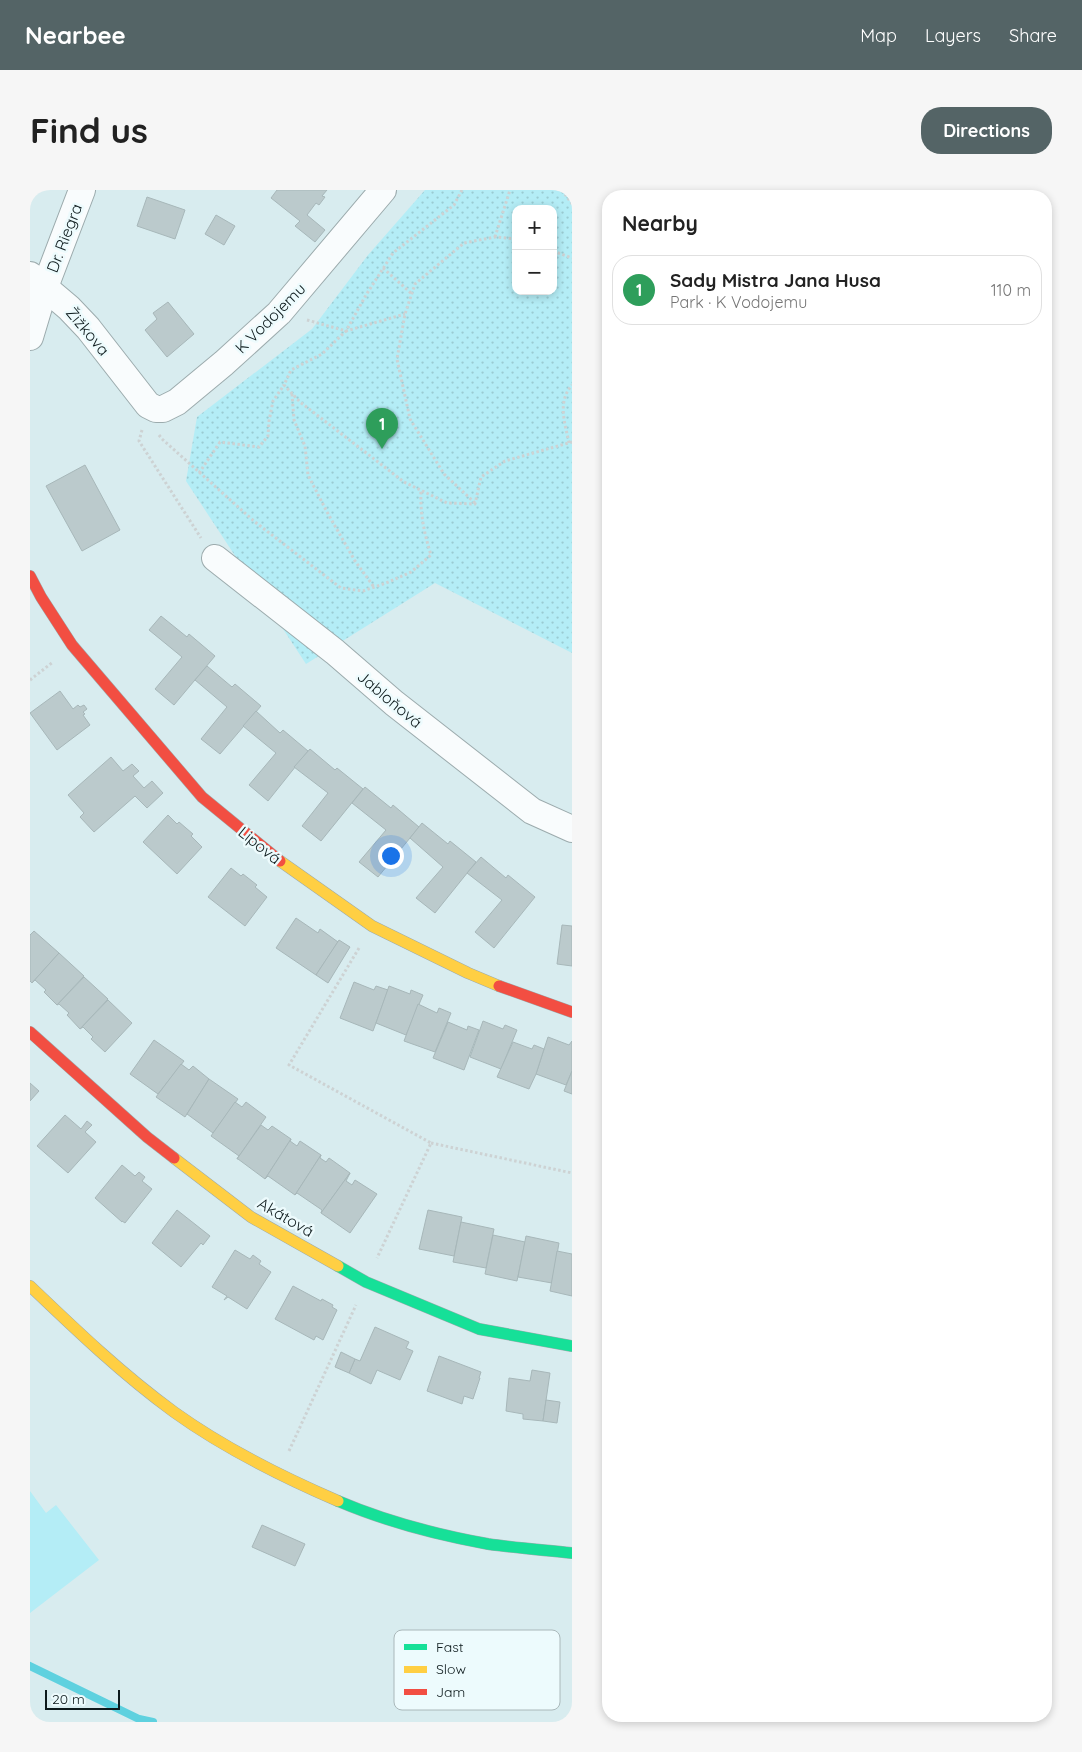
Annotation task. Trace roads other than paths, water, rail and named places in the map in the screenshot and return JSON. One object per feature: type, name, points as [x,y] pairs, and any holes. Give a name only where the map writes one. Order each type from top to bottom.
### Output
[{"type":"street","name":"Dr. Riegra","points":[[38,281],[82,190]]},
{"type":"street","name":"K Vodojemu","points":[[144,400],[156,409],[163,409],[177,402],[224,364],[279,313],[383,190]]},
{"type":"street","points":[[30,337],[38,281]]},
{"type":"street","name":"Žižkova","points":[[38,281],[69,308],[88,328],[144,400]]},
{"type":"street","name":"Jabloňová","points":[[215,558],[335,652],[394,703],[532,811],[572,829]]},
{"type":"street","name":"Lipová","points":[[30,576],[72,646],[202,797],[282,863],[372,926],[468,973],[527,997],[572,1012]]},
{"type":"street","name":"Akátová","points":[[30,1032],[146,1137],[251,1217],[366,1282],[479,1329],[572,1346]]},
{"type":"street","points":[[30,1286],[136,1383],[198,1429],[267,1470],[324,1496],[381,1517],[430,1531],[480,1542],[572,1553]]},
{"type":"waterway","points":[[30,1666],[139,1719],[153,1722]]},
{"type":"place","name":"Sady Mistra Jana Husa","points":[[382,449]]}]
